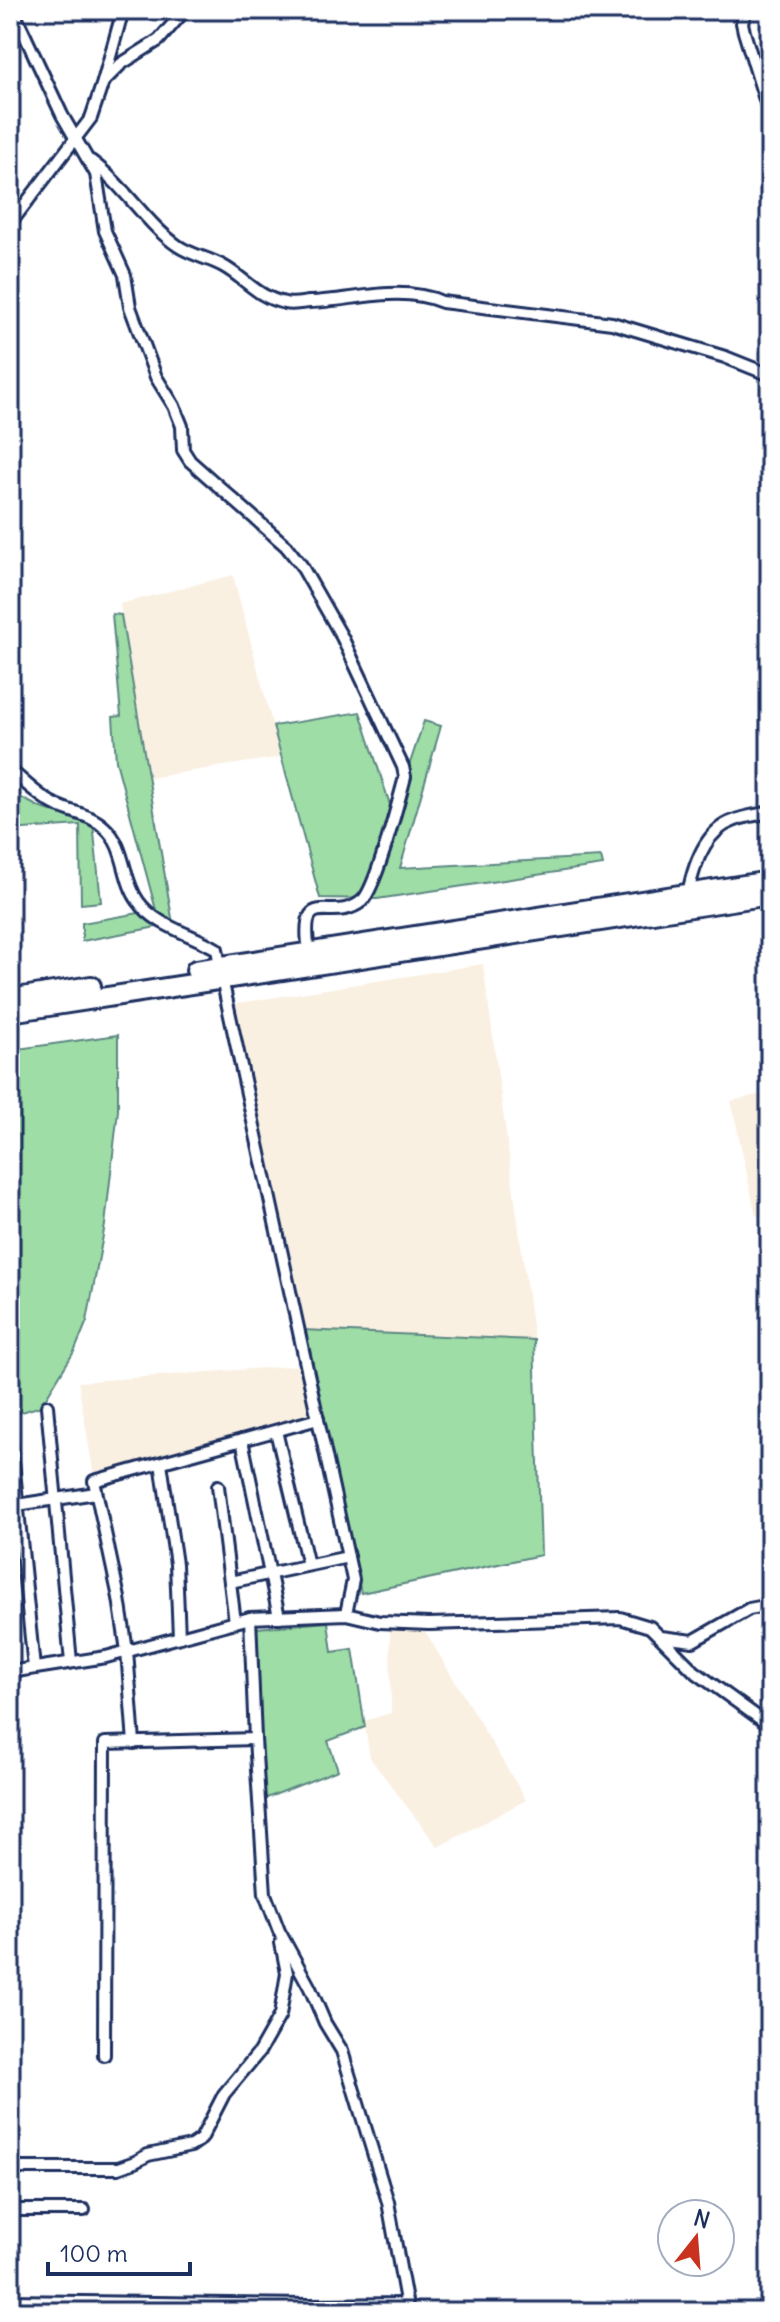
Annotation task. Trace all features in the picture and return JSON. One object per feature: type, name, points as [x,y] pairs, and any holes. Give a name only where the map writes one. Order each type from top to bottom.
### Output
[{"type":"highway","points":[[10,1012],[309,952],[770,881]]},
{"type":"highway","points":[[10,999],[770,895]]},
{"type":"street","points":[[13,10],[62,115],[96,174],[107,239],[125,275],[130,307],[156,377],[182,426],[183,450],[190,461],[286,546],[301,565],[348,648],[403,767],[405,777],[367,895],[361,902],[345,908],[317,910],[309,915],[305,924],[309,952]]},
{"type":"street","points":[[10,224],[91,118],[123,10]]},
{"type":"street","points":[[103,82],[121,64],[159,40],[185,10]]},
{"type":"street","points":[[746,10],[742,23],[744,32],[770,116]]},
{"type":"street","points":[[88,159],[114,179],[179,247],[222,265],[268,298],[288,304],[408,293],[442,302],[582,318],[612,323],[725,357],[770,375]]},
{"type":"street","points":[[10,770],[51,803],[89,817],[106,828],[124,861],[132,891],[145,909],[173,928],[217,949],[353,1580],[346,1614]]},
{"type":"street","points":[[688,894],[693,868],[719,828],[731,821],[770,812]]},
{"type":"street","points":[[47,1406],[71,1662]]},
{"type":"street","points":[[134,1743],[127,1651],[119,1598],[94,1481],[318,1419]]},
{"type":"street","points":[[10,1431],[14,1505],[34,1668]]},
{"type":"street","points":[[276,1431],[308,1565]]},
{"type":"street","points":[[242,1440],[279,1617]]},
{"type":"street","points":[[161,1463],[176,1564],[179,1637]]},
{"type":"street","points":[[218,1486],[235,1622]]},
{"type":"street","points":[[14,1505],[96,1493]]},
{"type":"street","points":[[230,1582],[348,1557]]},
{"type":"street","points":[[660,1637],[693,1641],[749,1609],[770,1605]]},
{"type":"street","points":[[10,1672],[127,1651],[250,1618],[346,1614],[380,1622],[429,1624],[620,1618],[650,1627],[694,1671],[770,1726]]},
{"type":"street","points":[[10,2301],[406,2308],[388,2202],[342,2051],[279,1931],[265,1894],[250,1618]]},
{"type":"street","points":[[104,2055],[105,1743],[255,1739]]},
{"type":"street","points":[[10,2168],[118,2168],[148,2155],[191,2146],[201,2139],[224,2094],[259,2052],[280,2015],[287,1973],[279,1931]]},
{"type":"street","points":[[10,2210],[84,2210]]},
{"type":"shaded area","points":[[233,575],[281,757],[149,778],[120,604]]},
{"type":"shaded area","points":[[483,964],[534,1340],[302,1330],[232,1004]]},
{"type":"shaded area","points":[[770,1092],[770,1212],[756,1216],[731,1101]]},
{"type":"shaded area","points":[[303,1365],[314,1417],[94,1476],[78,1382]]},
{"type":"shaded area","points":[[390,1630],[425,1631],[526,1800],[438,1847],[370,1758],[364,1721],[391,1713]]},
{"type":"green space","points":[[112,614],[121,615],[173,924],[82,941],[82,923],[156,910],[116,761],[113,717],[121,716]]},
{"type":"green space","points":[[360,712],[393,814],[424,721],[441,726],[400,868],[601,857],[603,865],[377,899],[320,898],[273,726]]},
{"type":"green space","points":[[10,792],[41,808],[93,823],[101,902],[81,904],[80,825],[10,830]]},
{"type":"green space","points":[[118,1035],[118,1110],[105,1225],[87,1321],[75,1350],[41,1406],[10,1416],[10,1050]]},
{"type":"green space","points":[[302,1330],[534,1340],[541,1555],[361,1593]]},
{"type":"green space","points":[[328,1622],[332,1652],[353,1649],[365,1727],[328,1741],[338,1770],[264,1799],[257,1628]]}]
